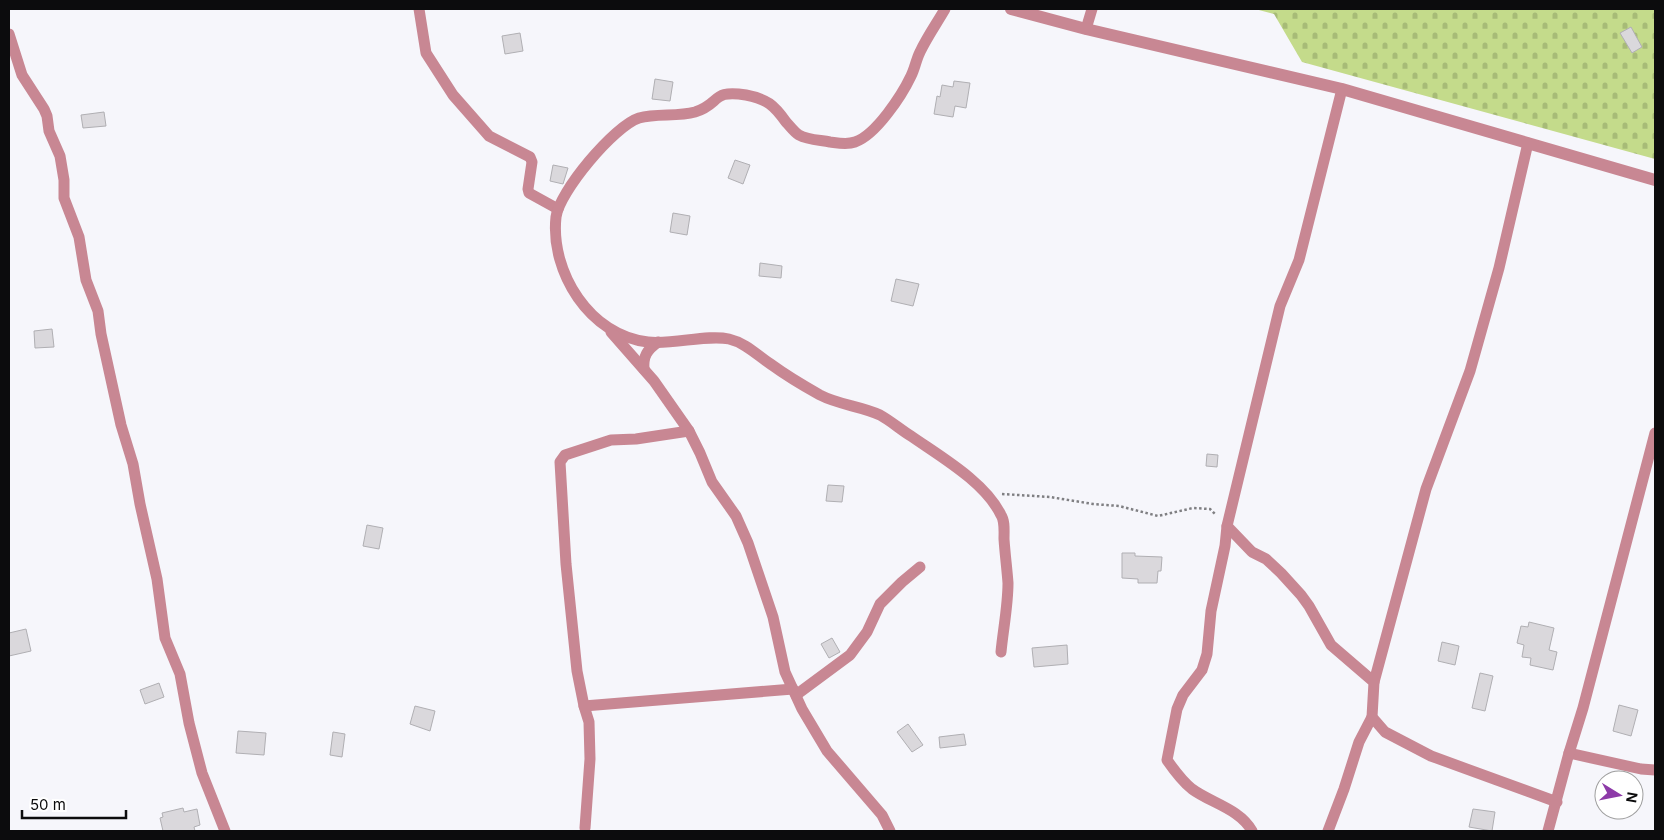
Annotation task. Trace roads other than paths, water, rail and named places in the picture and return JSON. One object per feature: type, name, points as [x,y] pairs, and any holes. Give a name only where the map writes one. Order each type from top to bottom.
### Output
[{"type":"street","points":[[419,9],[426,53],[453,95],[489,136],[530,157],[532,162],[529,193],[558,209]]},
{"type":"street","points":[[890,831],[882,815],[827,751],[794,692],[785,672],[773,617],[748,543],[736,516],[712,482],[689,431],[644,369],[578,299],[556,250],[556,220],[558,209],[587,163],[607,141],[627,124],[637,118],[647,116],[676,115],[698,111],[725,93],[748,95],[769,102],[796,133],[803,137],[849,144],[866,137],[897,101],[913,72],[919,54],[945,9]]},
{"type":"street","points":[[1011,9],[1086,29],[1342,89],[1655,180]]},
{"type":"street","points":[[1086,29],[1092,9]]},
{"type":"street","points":[[9,34],[22,75],[44,109],[49,131],[60,156],[64,180],[64,198],[80,238],[86,280],[98,311],[120,425],[133,464],[157,579],[165,638],[180,674],[189,724],[202,773],[225,831]]},
{"type":"street","points":[[1252,831],[1236,814],[1192,789],[1176,774],[1167,760],[1177,709],[1183,695],[1202,670],[1207,654],[1211,611],[1226,546],[1227,526],[1280,306],[1299,260],[1342,89]]},
{"type":"street","points":[[1328,831],[1359,742],[1372,717],[1374,682],[1426,489],[1470,371],[1499,268],[1528,143]]},
{"type":"street","points":[[606,327],[623,336],[646,342],[678,342],[715,338],[729,339],[745,345],[773,366],[823,397],[880,415],[967,476],[986,493],[1003,517],[1008,586],[1001,652]]},
{"type":"street","points":[[644,369],[643,360],[646,352],[658,342]]},
{"type":"street","points":[[585,828],[590,759],[589,722],[577,671],[566,564],[560,462],[564,456],[611,440],[636,439],[689,431]]},
{"type":"street","points":[[1548,831],[1588,690],[1655,435]]},
{"type":"street","points":[[1227,526],[1252,552],[1266,559],[1281,573],[1310,606],[1331,645],[1374,682]]},
{"type":"street","points":[[584,706],[794,692],[850,655],[867,632],[880,604],[902,582],[920,568]]},
{"type":"street","points":[[1372,717],[1385,732],[1431,756],[1557,802]]},
{"type":"street","points":[[1569,753],[1641,769],[1655,770]]}]
